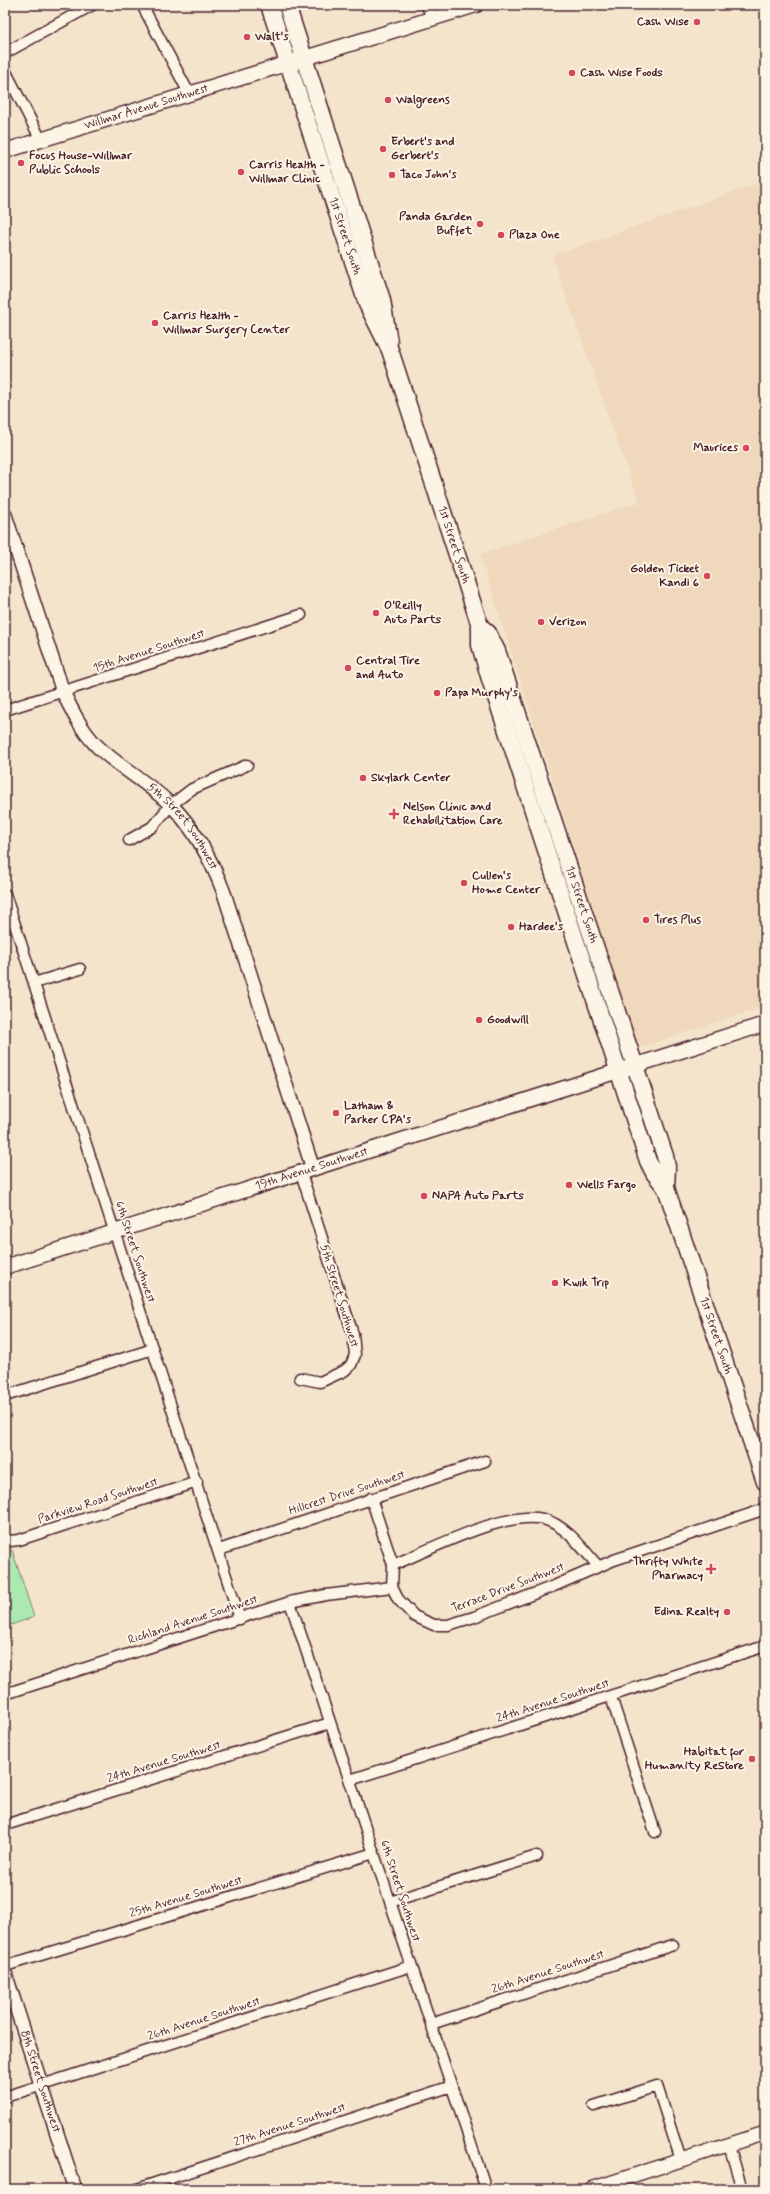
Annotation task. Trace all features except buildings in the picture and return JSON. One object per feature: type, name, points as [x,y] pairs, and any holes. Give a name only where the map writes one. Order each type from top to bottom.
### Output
[{"type":"main road","name":"1st Street South","points":[[269,5],[367,304],[390,350],[480,626],[480,645],[489,676],[648,1161],[654,1173],[666,1188],[765,1482]]},
{"type":"main road","name":"1st Street South","points":[[287,5],[303,60],[382,300],[390,350]]},
{"type":"main road","name":"Willmar Avenue Southwest","points":[[5,151],[303,60],[476,5]]},
{"type":"main road","name":"1st Street South","points":[[480,626],[488,633],[497,651],[635,1065],[665,1156],[667,1175],[666,1188]]},
{"type":"main road","name":"19th Avenue Southwest","points":[[5,1267],[765,1024]]},
{"type":"street","points":[[5,53],[92,5]]},
{"type":"street","points":[[142,5],[190,95]]},
{"type":"street","points":[[427,5],[432,19]]},
{"type":"street","points":[[5,70],[41,140]]},
{"type":"street","name":"5th Street Southwest","points":[[5,515],[63,692],[81,726],[96,745],[171,804],[190,827],[202,845],[219,881],[307,1170],[353,1334],[356,1351],[351,1365],[336,1376],[320,1382],[300,1378]]},
{"type":"street","name":"15th Avenue Southwest","points":[[5,710],[301,615]]},
{"type":"street","points":[[129,840],[152,827],[171,804],[203,783],[247,765]]},
{"type":"street","name":"6th Street Southwest","points":[[5,894],[219,1550],[240,1619]]},
{"type":"street","points":[[34,983],[80,968]]},
{"type":"street","points":[[5,1396],[153,1349]]},
{"type":"street","name":"Hillcrest Drive Southwest","points":[[219,1550],[485,1461]]},
{"type":"street","name":"Parkview Road Southwest","points":[[6,1540],[18,1540],[196,1482]]},
{"type":"street","points":[[371,1498],[393,1565],[392,1587]]},
{"type":"street","name":"Terrace Drive Southwest","points":[[392,1587],[398,1599],[414,1616],[434,1625],[448,1625],[554,1586],[598,1566],[765,1508]]},
{"type":"street","points":[[393,1565],[491,1524],[514,1519],[529,1518],[544,1520],[559,1528],[577,1542],[598,1566]]},
{"type":"street","name":"Richland Avenue Southwest","points":[[5,1694],[290,1602],[326,1595],[392,1587]]},
{"type":"street","name":"6th Street Southwest","points":[[290,1602],[486,2189]]},
{"type":"street","name":"24th Avenue Southwest","points":[[350,1780],[611,1697],[765,1646]]},
{"type":"street","points":[[611,1697],[655,1832]]},
{"type":"street","name":"24th Avenue Southwest","points":[[5,1825],[330,1723]]},
{"type":"street","name":"25th Avenue Southwest","points":[[5,1966],[374,1853]]},
{"type":"street","points":[[390,1902],[537,1856]]},
{"type":"street","name":"26th Avenue Southwest","points":[[431,2024],[673,1945]]},
{"type":"street","name":"26th Avenue Southwest","points":[[5,2097],[412,1966]]},
{"type":"street","name":"8th Street Southwest","points":[[5,1973],[75,2189]]},
{"type":"street","name":"27th Avenue Southwest","points":[[137,2189],[452,2086]]},
{"type":"street","points":[[594,2106],[657,2086],[681,2160]]},
{"type":"street","points":[[591,2189],[765,2133]]},
{"type":"street","points":[[729,2145],[742,2189]]},
{"type":"shaded area","points":[[765,181],[765,1006],[638,1048],[480,554],[639,502],[552,256]]},
{"type":"green space","points":[[12,1550],[34,1617],[5,1627],[5,1551]]},
{"type":"place","name":"Cash Wise","points":[[697,22]]},
{"type":"place","name":"Walt's","points":[[247,37]]},
{"type":"place","name":"Cash Wise Foods","points":[[572,73]]},
{"type":"place","name":"Walgreens","points":[[388,100]]},
{"type":"place","name":"Erbert's and Gerbert's","points":[[383,149]]},
{"type":"place","name":"Focus House-Willmar Public Schools","points":[[21,163]]},
{"type":"place","name":"Carris Health - Willmar Clinic","points":[[241,172]]},
{"type":"place","name":"Taco John's","points":[[392,175]]},
{"type":"place","name":"Panda Garden Buffet","points":[[480,224]]},
{"type":"place","name":"Plaza One","points":[[501,235]]},
{"type":"place","name":"Carris Health - Willmar Surgery Center","points":[[155,323]]},
{"type":"place","name":"Maurices","points":[[746,448]]},
{"type":"place","name":"Golden Ticket Kandi 6","points":[[707,576]]},
{"type":"place","name":"O'Reilly Auto Parts","points":[[376,613]]},
{"type":"place","name":"Verizon","points":[[541,622]]},
{"type":"place","name":"Central Tire and Auto","points":[[348,668]]},
{"type":"place","name":"Papa Murphy's","points":[[437,693]]},
{"type":"place","name":"Skylark Center","points":[[363,778]]},
{"type":"place","name":"Nelson Clinic and Rehabilitation Care","points":[[394,814]]},
{"type":"place","name":"Cullen's Home Center","points":[[464,883]]},
{"type":"place","name":"Tires Plus","points":[[646,920]]},
{"type":"place","name":"Hardee's","points":[[511,927]]},
{"type":"place","name":"Goodwill","points":[[479,1020]]},
{"type":"place","name":"Latham & Parker CPA's","points":[[336,1113]]},
{"type":"place","name":"Wells Fargo","points":[[569,1185]]},
{"type":"place","name":"NAPA Auto Parts","points":[[424,1196]]},
{"type":"place","name":"Kwik Trip","points":[[555,1283]]},
{"type":"place","name":"Thrifty White Pharmacy","points":[[711,1569]]},
{"type":"place","name":"Edina Realty","points":[[727,1612]]},
{"type":"place","name":"Habitat for Humanity ReStore","points":[[752,1759]]}]
